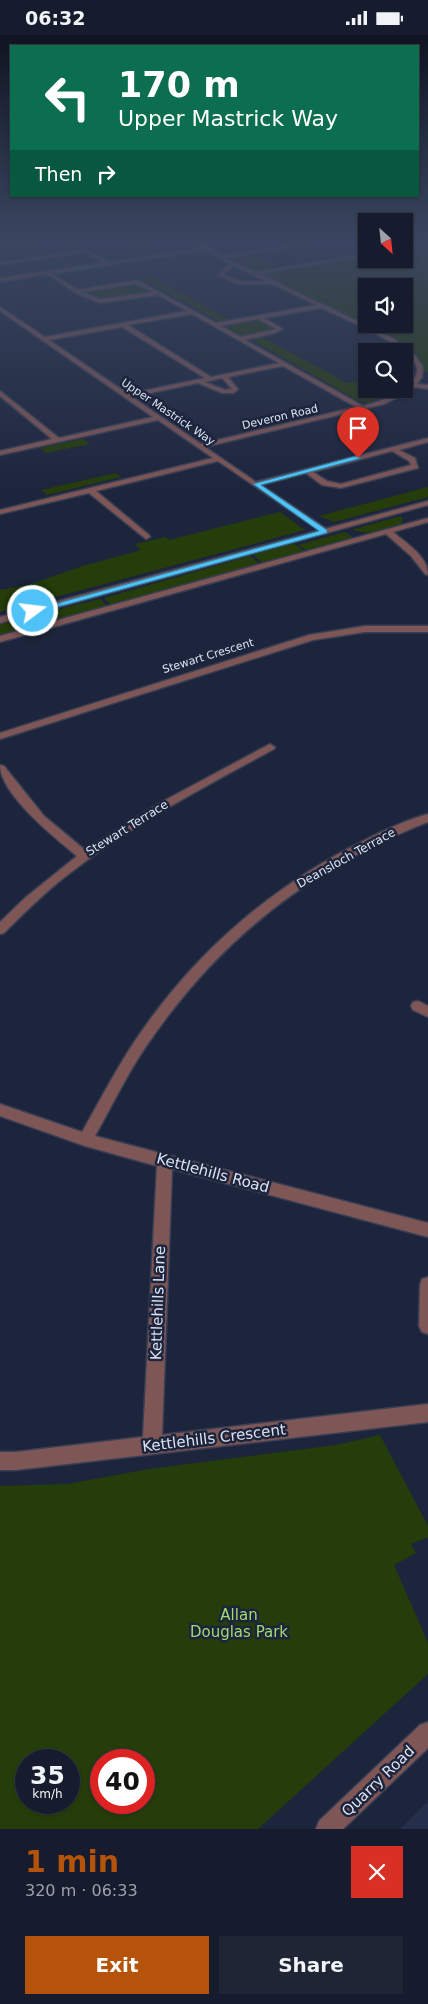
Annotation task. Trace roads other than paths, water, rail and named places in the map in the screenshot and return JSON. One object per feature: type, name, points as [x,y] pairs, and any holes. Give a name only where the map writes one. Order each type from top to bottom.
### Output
[{"type":"street","name":"Upper Mastrick Way","points":[[22,324],[325,532]]},
{"type":"street","points":[[44,339],[130,324]]},
{"type":"street","points":[[215,325],[222,324]]},
{"type":"street","points":[[240,339],[273,333],[280,329],[271,324]]},
{"type":"street","points":[[356,324],[395,343]]},
{"type":"street","points":[[123,325],[210,379]]},
{"type":"street","points":[[215,325],[362,408]]},
{"type":"street","points":[[413,356],[420,367],[419,377],[413,385],[428,387]]},
{"type":"street","points":[[127,396],[284,363]]},
{"type":"street","points":[[198,381],[224,392],[234,391],[235,389],[223,376]]},
{"type":"street","points":[[0,393],[57,440]]},
{"type":"street","name":"Deveron Road","points":[[200,446],[382,403],[391,398]]},
{"type":"street","points":[[0,405],[12,403]]},
{"type":"street","points":[[0,453],[159,418]]},
{"type":"street","points":[[256,484],[428,440]]},
{"type":"street","points":[[307,471],[326,483],[341,486],[415,466],[412,459],[393,449]]},
{"type":"street","points":[[0,511],[219,459]]},
{"type":"street","points":[[90,490],[146,537]]},
{"type":"street","points":[[0,620],[428,503]]},
{"type":"street","points":[[0,639],[428,520]]},
{"type":"street","points":[[387,531],[414,554],[428,572]]},
{"type":"street","name":"Stewart Crescent","points":[[0,735],[312,637],[365,629],[428,629]]},
{"type":"street","name":"Stewart Terrace","points":[[0,930],[24,904],[84,855],[172,799],[270,747]]},
{"type":"street","points":[[0,768],[40,819],[84,855]]},
{"type":"street","name":"Deansloch Terrace","points":[[85,1140],[148,1031],[184,986],[222,947],[300,882],[397,829],[428,818]]},
{"type":"street","name":"Kettlehills Road","points":[[0,1110],[85,1140],[428,1231]]},
{"type":"street","name":"Kettlehills Lane","points":[[152,1446],[164,1160]]},
{"type":"street","points":[[428,1285],[428,1326]]},
{"type":"street","name":"Kettlehills Crescent","points":[[0,1461],[16,1461],[152,1446],[428,1413]]},
{"type":"street","name":"Quarry Road","points":[[328,1829],[428,1733]]},
{"type":"park label","name":"Allan Douglas Park","points":[[239,1624]]}]
